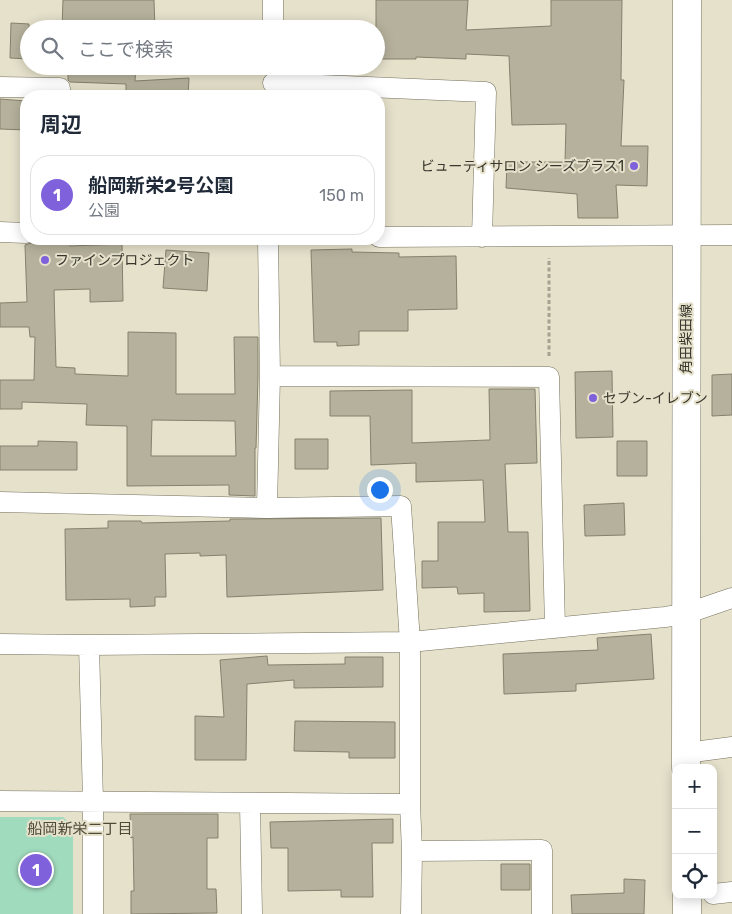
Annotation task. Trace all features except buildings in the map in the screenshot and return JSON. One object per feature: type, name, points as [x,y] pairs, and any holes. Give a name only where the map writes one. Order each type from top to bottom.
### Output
[{"type":"main road","name":"角田柴田線","points":[[686,760],[687,0]]},
{"type":"street","points":[[272,0],[273,20]]},
{"type":"street","points":[[273,82],[486,92],[482,237]]},
{"type":"street","points":[[0,87],[60,88],[60,90]]},
{"type":"street","points":[[0,232],[20,232]]},
{"type":"street","points":[[385,237],[732,235]]},
{"type":"street","points":[[267,508],[270,376],[268,245]]},
{"type":"street","points":[[270,376],[549,377],[555,628]]},
{"type":"street","points":[[0,502],[267,508],[401,506],[410,642],[411,914]]},
{"type":"street","points":[[0,644],[410,642],[665,617],[686,614],[732,598]]},
{"type":"street","points":[[89,645],[93,801],[93,914]]},
{"type":"street","points":[[686,760],[732,747]]},
{"type":"street","points":[[0,801],[410,804]]},
{"type":"street","points":[[250,803],[252,914]]},
{"type":"street","points":[[412,851],[542,850],[542,914]]},
{"type":"street","points":[[717,894],[732,892]]},
{"type":"path","points":[[549,237],[549,377]]},
{"type":"green space","points":[[0,817],[63,817],[73,826],[73,914],[0,914]]},
{"type":"place","name":"ビューティサロン シーズプラス1","points":[[634,166]]},
{"type":"place","name":"ファインプロジェクト","points":[[45,260]]},
{"type":"place","name":"セブン-イレブン","points":[[593,398]]},
{"type":"place","name":"船岡新栄2号公園","points":[[36,870]]},
{"type":"district","name":"船岡新栄二丁目","points":[[80,829]]}]
